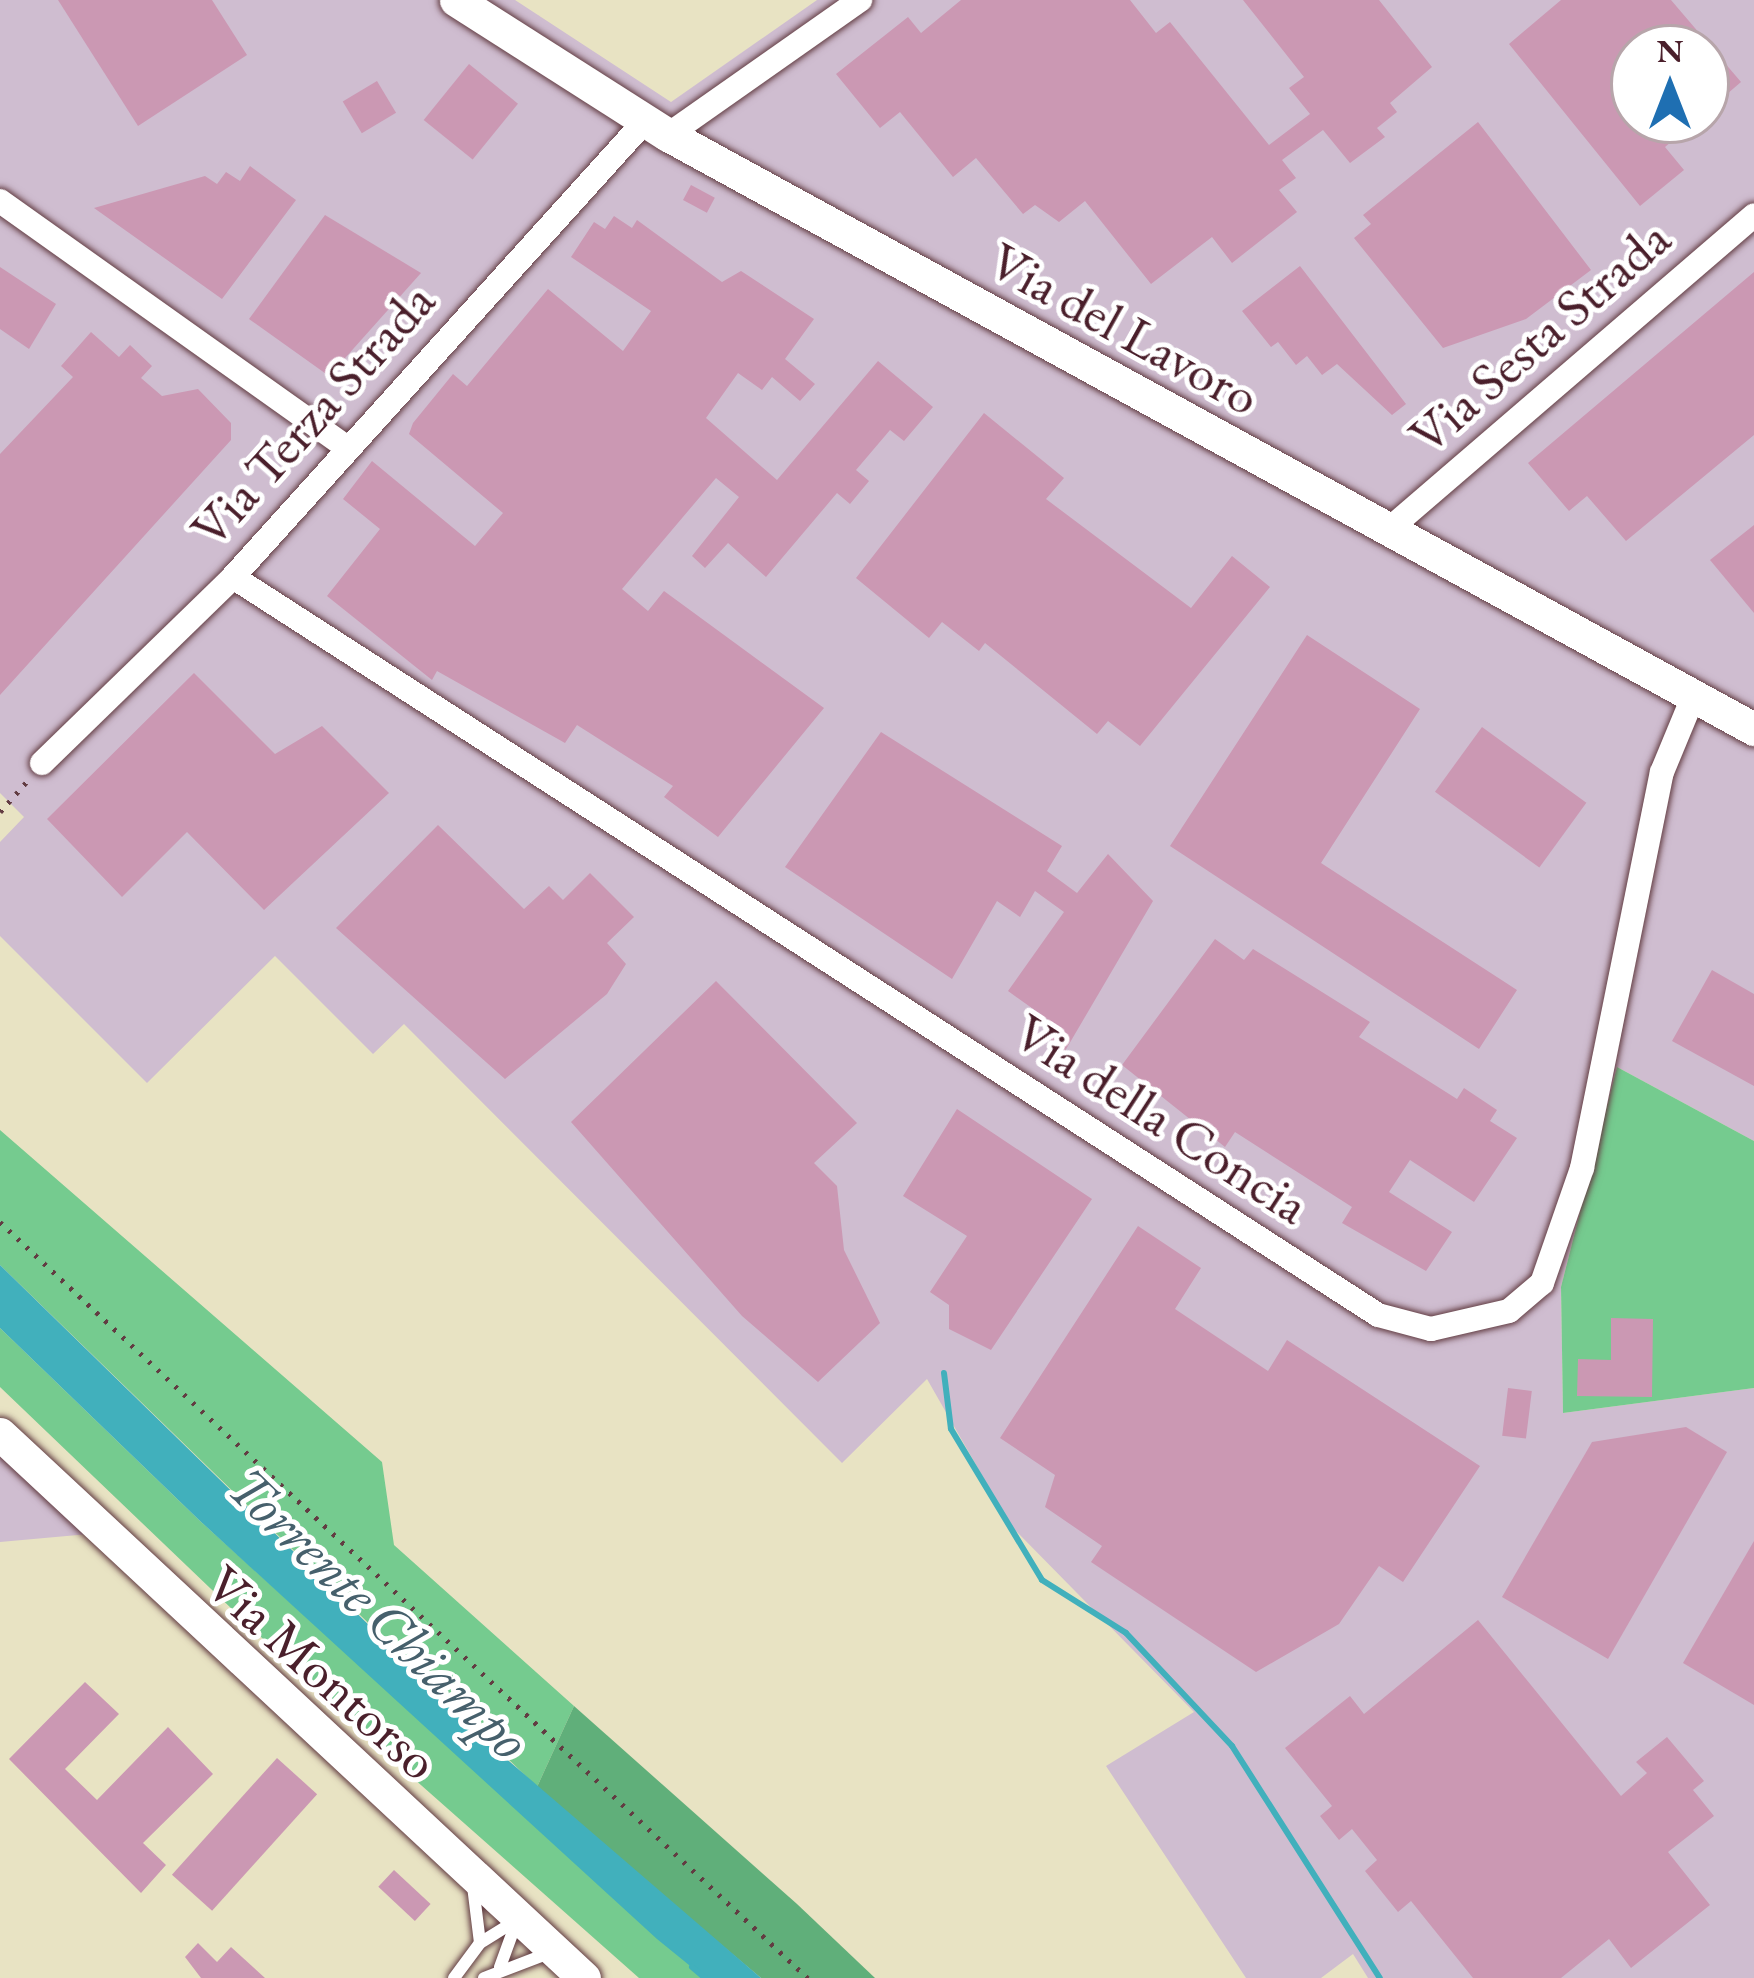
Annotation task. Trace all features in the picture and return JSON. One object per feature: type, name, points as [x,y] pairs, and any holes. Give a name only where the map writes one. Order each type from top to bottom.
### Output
[{"type":"street","name":"Via del Lavoro","points":[[456,0],[657,128],[1754,729]]},
{"type":"street","name":"Via Terza Strada","points":[[42,763],[233,577],[342,445],[657,128],[860,0]]},
{"type":"street","points":[[0,201],[342,445]]},
{"type":"street","name":"Via Sesta Strada","points":[[1387,531],[1754,214]]},
{"type":"street","name":"Via della Concia","points":[[233,577],[1378,1315],[1431,1329],[1509,1310],[1542,1283],[1582,1168],[1662,772],[1693,697]]},
{"type":"street","name":"Via Montorso","points":[[0,1434],[584,1978]]},
{"type":"lane","points":[[473,1879],[480,1943]]},
{"type":"lane","points":[[454,1978],[480,1943],[518,1920]]},
{"type":"lane","points":[[500,1967],[518,1920]]},
{"type":"lane","points":[[484,1978],[500,1967],[554,1951]]},
{"type":"path","points":[[0,812],[42,763]]},
{"type":"path","points":[[0,1222],[304,1518],[808,1978]]},
{"type":"shaded area","points":[[0,0],[515,0],[671,102],[817,0],[1754,0],[1754,1141],[1617,1067],[1561,1287],[1563,1413],[1754,1388],[1754,1978],[1368,1978],[1353,1954],[1321,1978],[1246,1978],[1106,1766],[1194,1712],[1011,1526],[927,1379],[842,1463],[404,1024],[373,1054],[275,956],[147,1083],[0,936],[0,842],[24,817],[0,793]]},
{"type":"shaded area","points":[[0,1442],[89,1534],[0,1542]]},
{"type":"green space","points":[[1617,1067],[1754,1141],[1754,1388],[1563,1413],[1561,1287]]},
{"type":"green space","points":[[0,1130],[382,1462],[394,1545],[574,1706],[537,1787],[0,1265]]},
{"type":"green space","points":[[0,1328],[199,1520],[705,1978],[639,1978],[352,1724],[0,1387]]},
{"type":"green space","points":[[574,1706],[875,1978],[761,1978],[577,1824],[537,1787]]},
{"type":"water","points":[[0,1265],[502,1755],[761,1978],[705,1978],[657,1939],[199,1520],[0,1328]]},
{"type":"building","points":[[58,0],[212,0],[247,55],[138,126]]},
{"type":"building","points":[[961,0],[1130,0],[1156,33],[1170,22],[1269,145],[1310,114],[1289,88],[1304,77],[1243,0],[1379,0],[1432,67],[1390,103],[1397,112],[1377,128],[1385,137],[1350,163],[1323,130],[1282,160],[1296,178],[1279,190],[1297,212],[1232,263],[1212,237],[1151,284],[1085,201],[1059,222],[1035,205],[1023,214],[976,158],[953,177],[900,112],[880,128],[836,74],[908,17],[921,33]]},
{"type":"building","points":[[1561,0],[1671,0],[1691,24],[1610,24],[1610,144],[1669,144],[1665,147],[1684,170],[1640,206],[1509,44]]},
{"type":"building","points":[[469,64],[518,104],[473,160],[424,120]]},
{"type":"building","points":[[1730,69],[1741,82],[1730,91]]},
{"type":"building","points":[[377,81],[396,113],[362,133],[343,102]]},
{"type":"building","points":[[1478,122],[1591,270],[1526,319],[1443,348],[1354,238],[1371,224],[1363,215]]},
{"type":"building","points":[[250,166],[296,200],[222,299],[94,208],[205,176],[217,184],[226,172],[240,181]]},
{"type":"building","points":[[691,185],[715,198],[707,213],[683,200]]},
{"type":"building","points":[[325,215],[421,273],[329,376],[249,319]]},
{"type":"building","points":[[614,216],[632,228],[637,220],[722,282],[741,271],[814,319],[785,359],[815,384],[800,401],[772,377],[762,390],[738,373],[706,418],[777,480],[878,361],[933,407],[904,441],[890,430],[856,470],[869,481],[850,504],[837,493],[766,577],[728,543],[705,568],[692,556],[739,497],[716,478],[622,589],[648,611],[664,591],[824,708],[718,837],[664,797],[673,786],[577,725],[565,743],[437,671],[432,680],[327,596],[380,529],[343,499],[372,461],[475,546],[503,513],[409,434],[413,423],[453,374],[467,386],[548,289],[623,351],[651,311],[571,257],[594,222],[605,229]]},
{"type":"building","points":[[1300,266],[1406,404],[1392,415],[1337,364],[1322,375],[1307,356],[1296,365],[1278,342],[1271,347],[1242,311]]},
{"type":"building","points":[[0,267],[56,304],[29,349],[0,329]]},
{"type":"building","points":[[1754,272],[1754,435],[1626,541],[1587,496],[1569,511],[1528,463]]},
{"type":"building","points":[[91,332],[119,357],[130,345],[152,366],[141,378],[162,396],[198,389],[231,423],[231,440],[0,695],[0,454],[73,377],[61,366]]},
{"type":"building","points":[[984,413],[1064,478],[1046,499],[1191,608],[1232,556],[1270,587],[1140,746],[1108,721],[1097,734],[985,643],[979,651],[942,622],[929,638],[856,578]]},
{"type":"building","points":[[1754,525],[1754,613],[1710,560]]},
{"type":"building","points":[[1307,635],[1420,709],[1321,863],[1517,990],[1479,1049],[1170,846]]},
{"type":"building","points":[[194,673],[275,754],[322,726],[389,793],[264,910],[187,832],[122,897],[47,819]]},
{"type":"building","points":[[1482,727],[1586,803],[1539,868],[1435,792]]},
{"type":"building","points":[[881,732],[1062,846],[1047,871],[1077,893],[1108,854],[1153,901],[1065,1051],[1041,1034],[1050,1021],[1008,991],[1064,912],[1035,891],[1020,917],[997,901],[952,979],[785,867]]},
{"type":"building","points":[[438,825],[524,909],[549,886],[563,900],[590,873],[634,917],[607,943],[626,964],[607,994],[505,1079],[336,928]]},
{"type":"building","points":[[1215,939],[1244,960],[1253,949],[1370,1022],[1359,1037],[1457,1099],[1464,1088],[1497,1110],[1490,1121],[1517,1138],[1474,1202],[1410,1160],[1389,1192],[1452,1232],[1426,1271],[1342,1223],[1352,1207],[1235,1132],[1225,1147],[1122,1065]]},
{"type":"building","points":[[1712,970],[1754,994],[1754,1086],[1672,1041]]},
{"type":"building","points":[[716,981],[857,1123],[814,1163],[837,1186],[844,1250],[880,1323],[818,1382],[742,1316],[571,1122]]},
{"type":"building","points":[[957,1109],[1092,1199],[991,1350],[949,1329],[949,1305],[930,1292],[967,1236],[903,1196]]},
{"type":"building","points":[[1138,1226],[1201,1268],[1175,1309],[1268,1371],[1287,1340],[1480,1466],[1403,1582],[1379,1566],[1339,1624],[1256,1672],[1091,1562],[1102,1546],[1045,1507],[1055,1475],[1000,1438]]},
{"type":"building","points":[[1611,1318],[1653,1319],[1652,1397],[1577,1396],[1578,1359],[1611,1360]]},
{"type":"building","points":[[1508,1388],[1532,1391],[1526,1439],[1502,1436]]},
{"type":"building","points":[[1686,1427],[1727,1452],[1608,1659],[1502,1597],[1592,1442]]},
{"type":"building","points":[[1754,1541],[1754,1705],[1683,1663]]},
{"type":"building","points":[[1478,1620],[1621,1796],[1647,1773],[1636,1762],[1667,1737],[1704,1781],[1693,1790],[1714,1816],[1668,1852],[1710,1905],[1631,1968],[1609,1939],[1561,1978],[1473,1978],[1411,1901],[1398,1912],[1365,1871],[1377,1860],[1352,1829],[1339,1840],[1320,1816],[1332,1806],[1285,1748],[1350,1696],[1364,1714]]},
{"type":"building","points":[[85,1682],[119,1714],[65,1769],[97,1800],[168,1727],[213,1774],[143,1843],[166,1865],[141,1893],[9,1759]]},
{"type":"building","points":[[277,1758],[317,1794],[212,1911],[172,1875]]},
{"type":"building","points":[[394,1870],[431,1904],[415,1921],[378,1887]]},
{"type":"building","points":[[198,1943],[217,1962],[231,1947],[265,1978],[201,1978],[185,1957]]},
{"type":"waterway","points":[[944,1373],[951,1429],[1042,1580],[1126,1633],[1232,1746],[1380,1978]]},
{"type":"waterway","name":"Torrente Chiampo","points":[[692,1967],[705,1978]]}]
